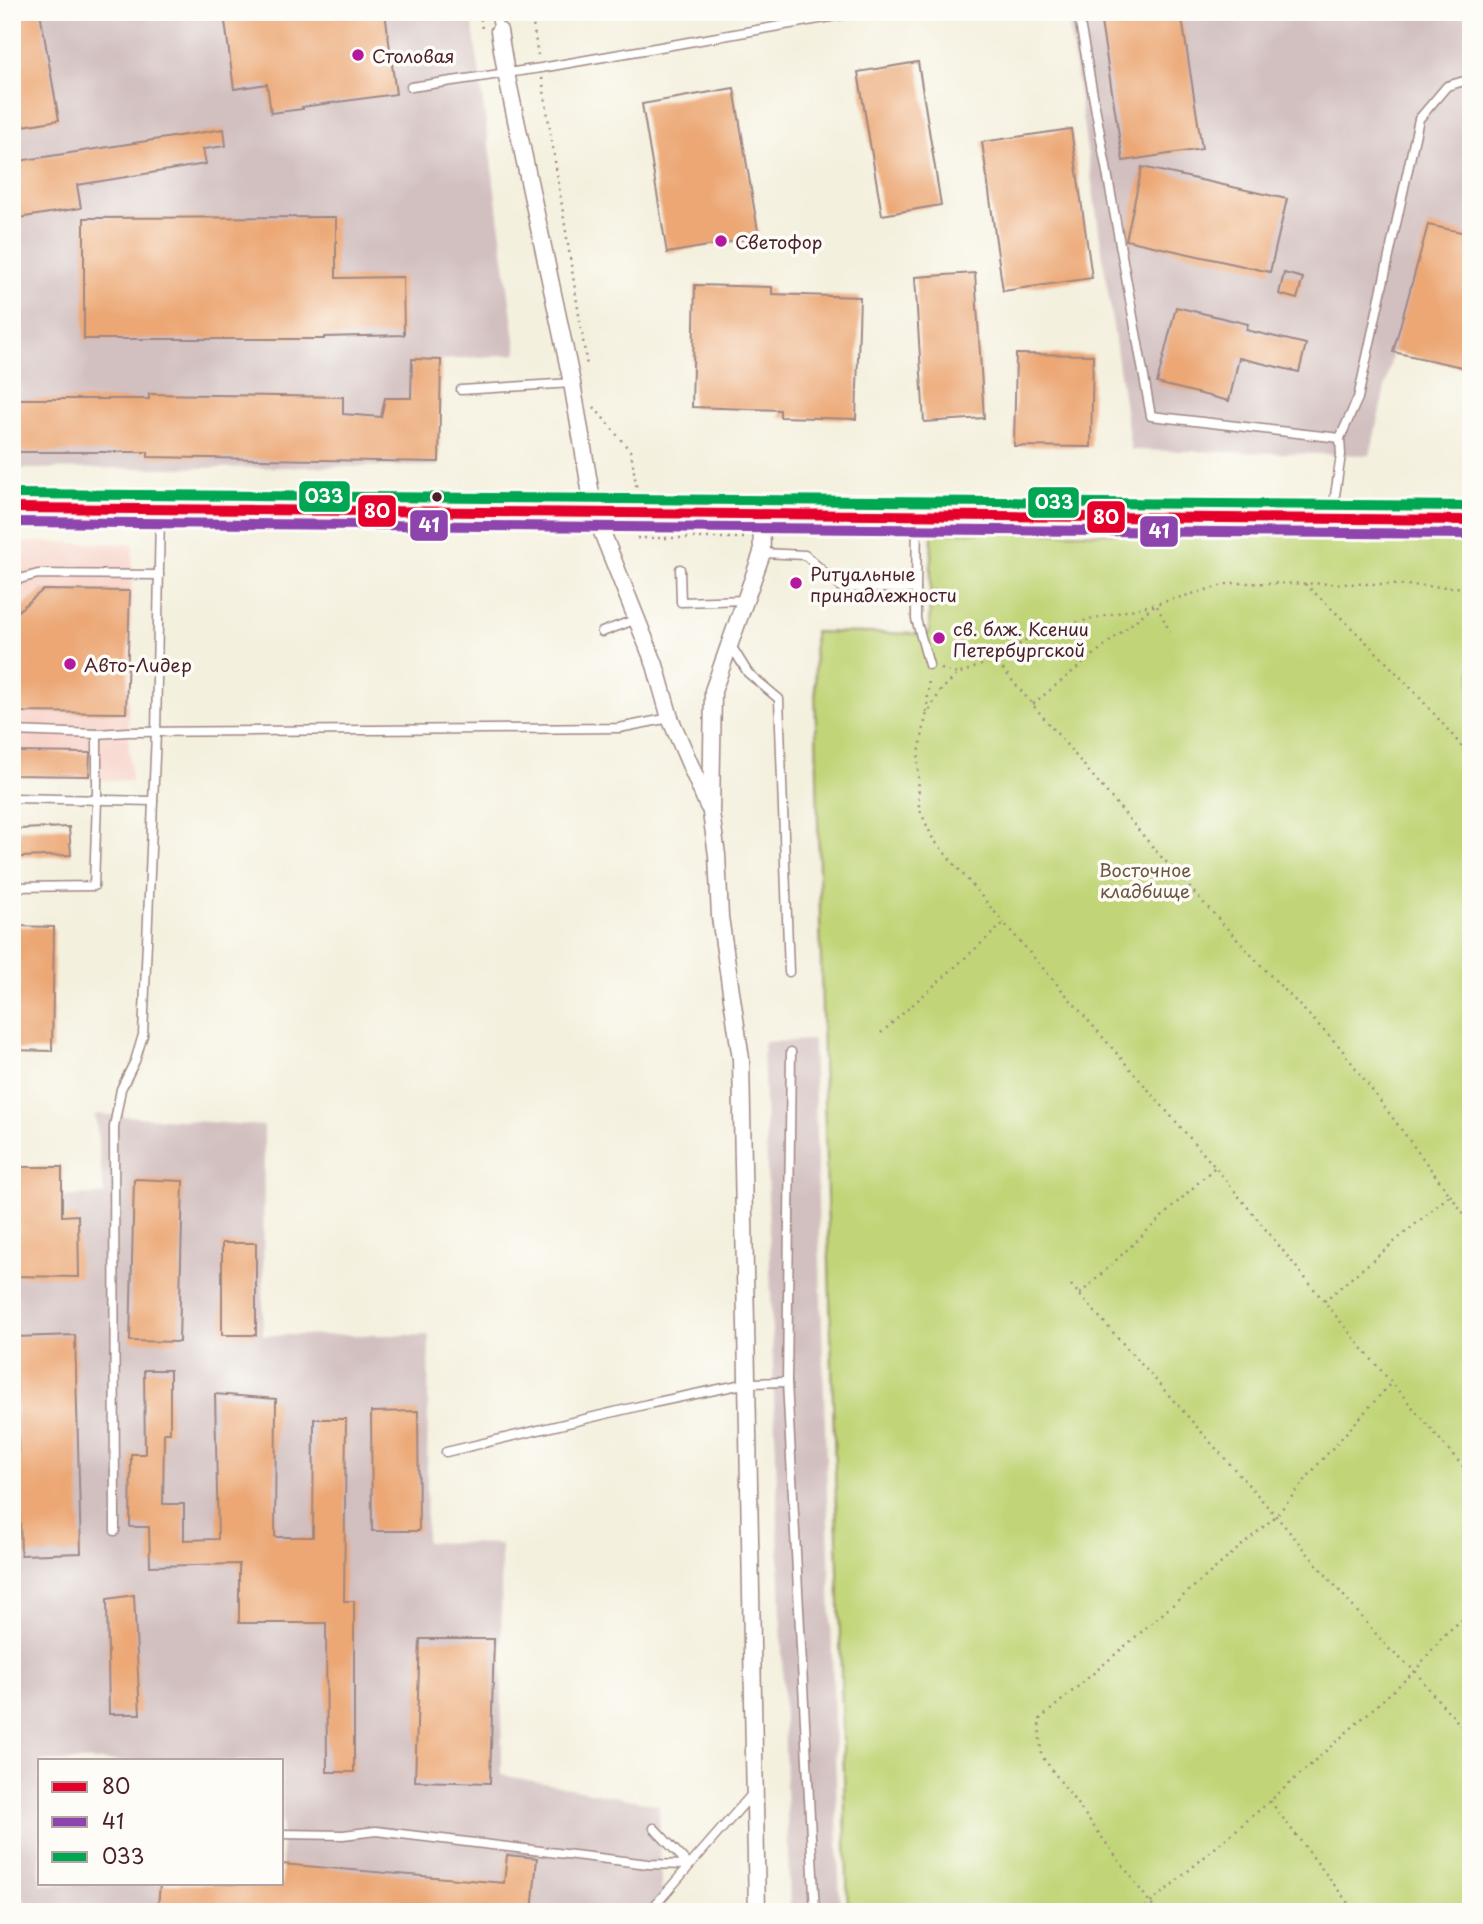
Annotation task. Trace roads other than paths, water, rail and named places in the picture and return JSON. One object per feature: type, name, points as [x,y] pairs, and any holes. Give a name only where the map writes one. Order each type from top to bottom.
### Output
[{"type":"main road","points":[[12,508],[160,521],[594,512],[761,535],[917,516],[1471,520]]},
{"type":"street","points":[[499,31],[572,383],[594,512],[655,665],[670,718],[710,813]]},
{"type":"street","points":[[757,1912],[741,1059],[720,917],[717,855],[710,813],[713,691],[746,600],[761,535]]},
{"type":"lane","points":[[495,12],[499,31]]},
{"type":"lane","points":[[411,86],[541,68],[859,12]]},
{"type":"lane","points":[[1078,12],[1151,416],[1340,438]]},
{"type":"lane","points":[[1331,519],[1340,438],[1358,398],[1419,119],[1447,86],[1471,79]]},
{"type":"lane","points":[[461,390],[572,383]]},
{"type":"lane","points":[[917,516],[916,619],[929,665]]},
{"type":"lane","points":[[115,1531],[114,1127],[121,1089],[135,1061],[143,1035],[156,733],[160,521]]},
{"type":"lane","points":[[761,535],[805,555],[841,587],[916,589]]},
{"type":"lane","points":[[680,569],[681,602],[746,600]]},
{"type":"lane","points":[[12,581],[38,574],[159,575]]},
{"type":"lane","points":[[602,632],[637,619]]},
{"type":"lane","points":[[730,644],[748,673],[779,699],[789,972]]},
{"type":"lane","points":[[12,731],[97,734],[619,728],[670,718]]},
{"type":"lane","points":[[12,887],[94,886],[97,734]]},
{"type":"lane","points":[[12,798],[153,800]]},
{"type":"lane","points":[[791,1052],[787,1382],[815,1912]]},
{"type":"lane","points":[[446,1452],[748,1383],[787,1382]]},
{"type":"lane","points":[[649,1912],[754,1791]]},
{"type":"lane","points":[[654,1828],[689,1865]]},
{"type":"lane","points":[[284,1834],[343,1835],[376,1831],[648,1864],[689,1865]]},
{"type":"place","name":"Столовая","points":[[358,55]]},
{"type":"place","name":"Светофор","points":[[721,241]]},
{"type":"place","name":"Ритуальные принадлежности","points":[[796,583]]},
{"type":"place","name":"св. блж. Ксении Петербургской","points":[[939,638]]},
{"type":"place","name":"Авто-Лидер","points":[[70,664]]},
{"type":"park label","name":"Восточное кладбище","points":[[1145,879]]}]
